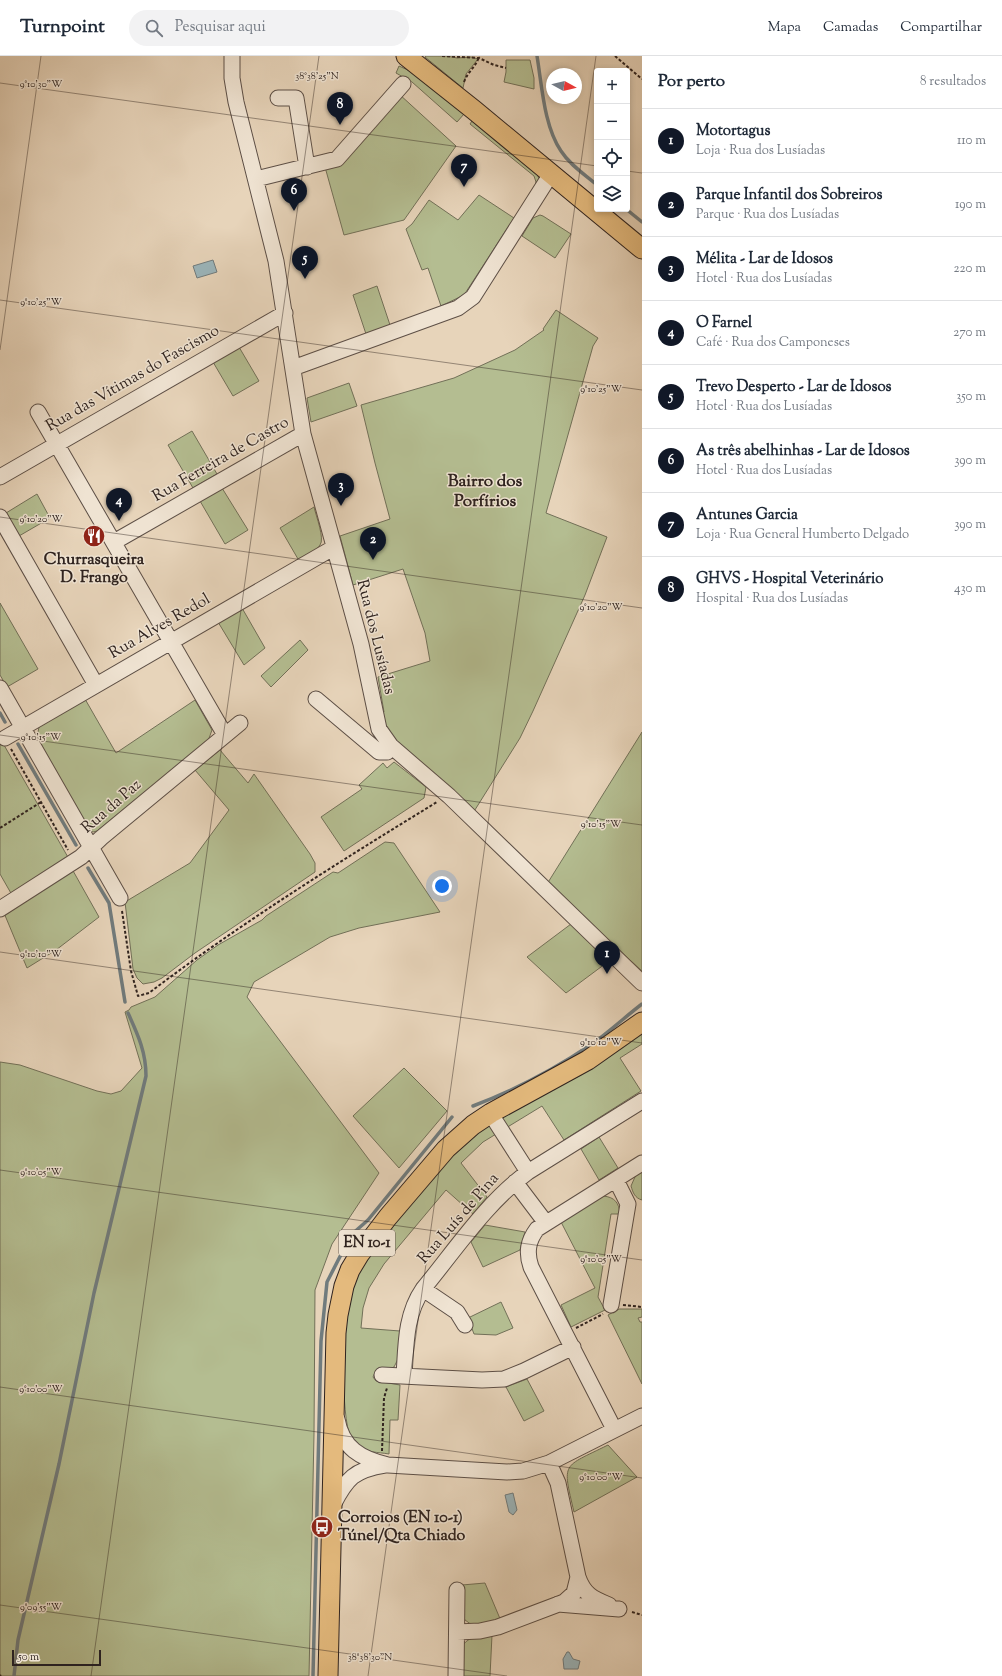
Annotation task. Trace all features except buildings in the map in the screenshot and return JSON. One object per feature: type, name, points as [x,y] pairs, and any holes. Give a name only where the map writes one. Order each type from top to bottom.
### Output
[{"type":"main road","points":[[406,56],[474,110],[642,249]]},
{"type":"main road","name":"EN 10-1","points":[[328,1676],[336,1333],[340,1300],[350,1270],[368,1242],[432,1165],[460,1135],[472,1125],[510,1102],[582,1063],[642,1022]]},
{"type":"street","name":"Rua dos Lusíadas","points":[[232,56],[232,78],[236,102],[270,234],[304,434],[333,548],[361,644],[379,729],[391,746],[448,796],[642,983]]},
{"type":"street","points":[[256,179],[337,160],[403,84]]},
{"type":"street","points":[[278,98],[296,98],[307,167]]},
{"type":"street","points":[[293,368],[458,308],[466,303],[472,297],[551,174]]},
{"type":"street","name":"Rua das Vítimas do Fascismo","points":[[0,477],[284,313]]},
{"type":"street","points":[[38,412],[225,735]]},
{"type":"street","name":"Rua Ferreira de Castro","points":[[114,542],[304,434]]},
{"type":"street","points":[[0,516],[96,685]]},
{"type":"street","name":"Rua Alves Redol","points":[[5,738],[333,548]]},
{"type":"street","points":[[0,688],[120,898]]},
{"type":"street","points":[[316,699],[379,752],[387,752],[391,746]]},
{"type":"street","name":"Rua da Paz","points":[[0,908],[74,862],[91,849],[101,838],[240,723]]},
{"type":"street","name":"Rua Luís de Pina","points":[[393,1376],[414,1305],[424,1289],[495,1201],[528,1172],[642,1101]]},
{"type":"street","points":[[494,1119],[528,1172]]},
{"type":"street","points":[[614,1429],[528,1258],[527,1250],[532,1235],[537,1229],[642,1163]]},
{"type":"street","points":[[611,1305],[635,1205],[616,1180]]},
{"type":"street","points":[[515,1182],[546,1223]]},
{"type":"street","points":[[424,1289],[457,1312],[465,1325]]},
{"type":"street","points":[[393,1376],[482,1380],[504,1379],[573,1347]]},
{"type":"street","points":[[335,1402],[338,1426],[342,1437],[363,1464]]},
{"type":"street","points":[[334,1462],[356,1457],[363,1464],[507,1472],[523,1471],[549,1463],[642,1416]]},
{"type":"street","points":[[549,1463],[558,1483],[578,1577],[585,1592],[619,1609],[558,1604]]},
{"type":"street","points":[[333,1505],[342,1486],[363,1464]]},
{"type":"street","points":[[457,1632],[480,1631],[498,1627],[564,1602],[574,1593],[578,1577]]},
{"type":"street","points":[[456,1676],[457,1590]]},
{"type":"path","points":[[442,56],[479,57],[494,65],[506,68]]},
{"type":"path","points":[[615,56],[642,79]]},
{"type":"path","points":[[464,89],[467,74],[479,57]]},
{"type":"path","points":[[5,738],[74,862]]},
{"type":"path","points":[[120,898],[130,971],[138,996],[149,993],[230,933],[323,872],[448,796]]},
{"type":"path","points":[[0,828],[41,802]]},
{"type":"path","points":[[388,1465],[381,1455],[384,1398],[389,1382],[393,1376]]},
{"type":"green space","points":[[447,56],[457,58],[471,57],[478,59],[466,74],[463,88],[425,57]]},
{"type":"green space","points":[[506,60],[530,60],[534,78],[534,89],[504,82]]},
{"type":"green space","points":[[399,66],[410,71],[464,114],[457,122],[412,82],[396,73]]},
{"type":"green space","points":[[399,94],[456,146],[404,220],[344,235],[325,167]]},
{"type":"green space","points":[[472,121],[536,173],[539,178],[535,187],[536,182],[534,176],[470,124]]},
{"type":"green space","points":[[479,195],[514,218],[464,295],[441,306],[428,268],[422,270],[406,229],[412,224],[429,200],[458,220]]},
{"type":"green space","points":[[540,215],[571,234],[555,258],[522,236],[533,218]]},
{"type":"green space","points":[[377,286],[390,325],[366,334],[353,295]]},
{"type":"green space","points":[[556,310],[598,338],[593,346],[546,513],[607,537],[585,595],[520,738],[473,813],[389,736],[382,713],[384,712],[378,677],[430,661],[425,633],[403,569],[353,585],[340,536],[390,519],[361,405],[454,378],[515,350],[544,330],[543,329]]},
{"type":"green space","points":[[239,347],[259,381],[233,396],[213,362]]},
{"type":"green space","points":[[349,383],[357,406],[311,422],[307,398]]},
{"type":"green space","points":[[192,431],[217,474],[193,488],[168,445]]},
{"type":"green space","points":[[222,488],[248,530],[225,544],[200,501]]},
{"type":"green space","points":[[37,494],[50,518],[19,536],[6,513]]},
{"type":"green space","points":[[314,507],[321,533],[321,542],[316,550],[298,559],[280,528]]},
{"type":"green space","points":[[0,603],[38,669],[7,687],[0,675]]},
{"type":"green space","points":[[242,608],[265,648],[244,665],[218,622]]},
{"type":"green space","points":[[300,640],[308,650],[271,687],[261,676]]},
{"type":"green space","points":[[85,699],[116,753],[195,700],[212,730],[208,741],[97,831],[93,832],[88,829],[37,737],[39,727]]},
{"type":"green space","points":[[642,732],[642,971],[547,884]]},
{"type":"green space","points":[[0,738],[69,859],[12,895],[0,874]]},
{"type":"green space","points":[[220,750],[248,783],[254,774],[310,854],[315,863],[315,872],[195,953],[162,978],[154,982],[143,984],[137,978],[133,969],[125,902],[190,863],[229,810],[195,770]]},
{"type":"green space","points":[[394,762],[426,787],[424,798],[344,851],[321,817],[362,789],[359,785],[383,763],[387,768]]},
{"type":"green space","points":[[385,842],[394,843],[440,912],[359,928],[330,937],[254,982],[247,997],[379,1173],[332,1244],[315,1290],[314,1434],[309,1676],[0,1676],[0,1062],[20,1065],[97,1091],[111,1094],[121,1091],[142,1068],[125,1012],[131,1007],[155,997],[197,960],[218,945],[262,920],[333,872],[338,873]]},
{"type":"green space","points":[[72,869],[99,917],[56,950],[27,968],[4,913]]},
{"type":"green space","points":[[571,924],[609,961],[566,993],[527,957]]},
{"type":"green space","points":[[642,1033],[642,1044],[620,1058],[641,1091],[564,1140],[542,1106],[483,1142],[461,1163],[487,1197],[473,1214],[446,1190],[384,1264],[369,1288],[363,1308],[361,1328],[400,1331],[398,1359],[394,1367],[376,1371],[373,1377],[376,1381],[400,1385],[398,1420],[390,1420],[389,1454],[372,1452],[361,1448],[349,1433],[346,1418],[344,1399],[344,1354],[348,1309],[352,1290],[357,1276],[366,1260],[400,1217],[466,1142],[493,1121],[581,1075]]},
{"type":"green space","points":[[404,1068],[447,1111],[399,1168],[353,1116]]},
{"type":"green space","points":[[599,1137],[618,1168],[599,1180],[581,1149]]},
{"type":"green space","points":[[642,1168],[642,1200],[635,1195],[631,1186],[638,1170]]},
{"type":"green space","points":[[603,1196],[616,1201],[620,1214],[611,1214],[598,1297],[605,1310],[571,1327],[561,1305],[595,1288],[561,1222]]},
{"type":"green space","points":[[485,1225],[525,1232],[520,1250],[483,1267],[471,1242]]},
{"type":"green space","points":[[501,1302],[513,1328],[496,1335],[474,1334],[468,1318]]},
{"type":"green space","points":[[619,1309],[642,1309],[642,1317],[638,1318],[640,1322],[642,1322],[642,1384],[608,1315]]},
{"type":"green space","points":[[527,1379],[544,1411],[524,1421],[506,1387]]},
{"type":"green space","points":[[608,1445],[637,1477],[574,1512],[568,1483],[567,1474],[569,1468],[582,1458]]},
{"type":"green space","points":[[485,1583],[501,1621],[472,1625],[465,1620],[463,1616],[462,1585]]},
{"type":"green space","points":[[492,1635],[490,1676],[461,1676],[463,1645],[472,1638]]},
{"type":"water","points":[[213,260],[217,272],[197,278],[193,266]]},
{"type":"water","points":[[513,1493],[517,1510],[513,1515],[509,1512],[505,1495]]},
{"type":"water","points":[[567,1652],[569,1652],[573,1659],[580,1661],[578,1669],[564,1669],[563,1659]]},
{"type":"waterway","points":[[537,56],[544,105],[555,141],[569,161],[594,182]]},
{"type":"waterway","points":[[630,212],[642,222]]},
{"type":"waterway","points":[[0,713],[5,722]]},
{"type":"waterway","points":[[18,744],[76,845]]},
{"type":"waterway","points":[[88,868],[109,903],[125,1002]]},
{"type":"waterway","points":[[473,1106],[519,1086],[564,1062],[598,1039],[642,1004]]},
{"type":"waterway","points":[[14,1676],[18,1640],[59,1464],[94,1293],[146,1076],[143,1051],[128,1013]]},
{"type":"waterway","points":[[313,1676],[321,1341],[327,1282],[351,1235],[368,1220],[452,1117]]},
{"type":"place","name":"GHVS - Hospital Veterinário","points":[[340,125]]},
{"type":"place","name":"Antunes Garcia","points":[[464,187]]},
{"type":"place","name":"As três abelhinhas - Lar de Idosos","points":[[294,211]]},
{"type":"place","name":"Trevo Desperto - Lar de Idosos","points":[[305,279]]},
{"type":"place","name":"Mélita - Lar de Idosos","points":[[341,506]]},
{"type":"place","name":"O Farnel","points":[[119,521]]},
{"type":"place","name":"Churrasqueira D. Frango","points":[[94,536]]},
{"type":"place","name":"Parque Infantil dos Sobreiros","points":[[373,560]]},
{"type":"place","name":"Motortagus","points":[[607,974]]},
{"type":"place","name":"Corroios (EN 10-1) Túnel/Qta Chiado","points":[[322,1527]]},
{"type":"district","name":"Bairro dos Porfírios","points":[[485,492]]}]
